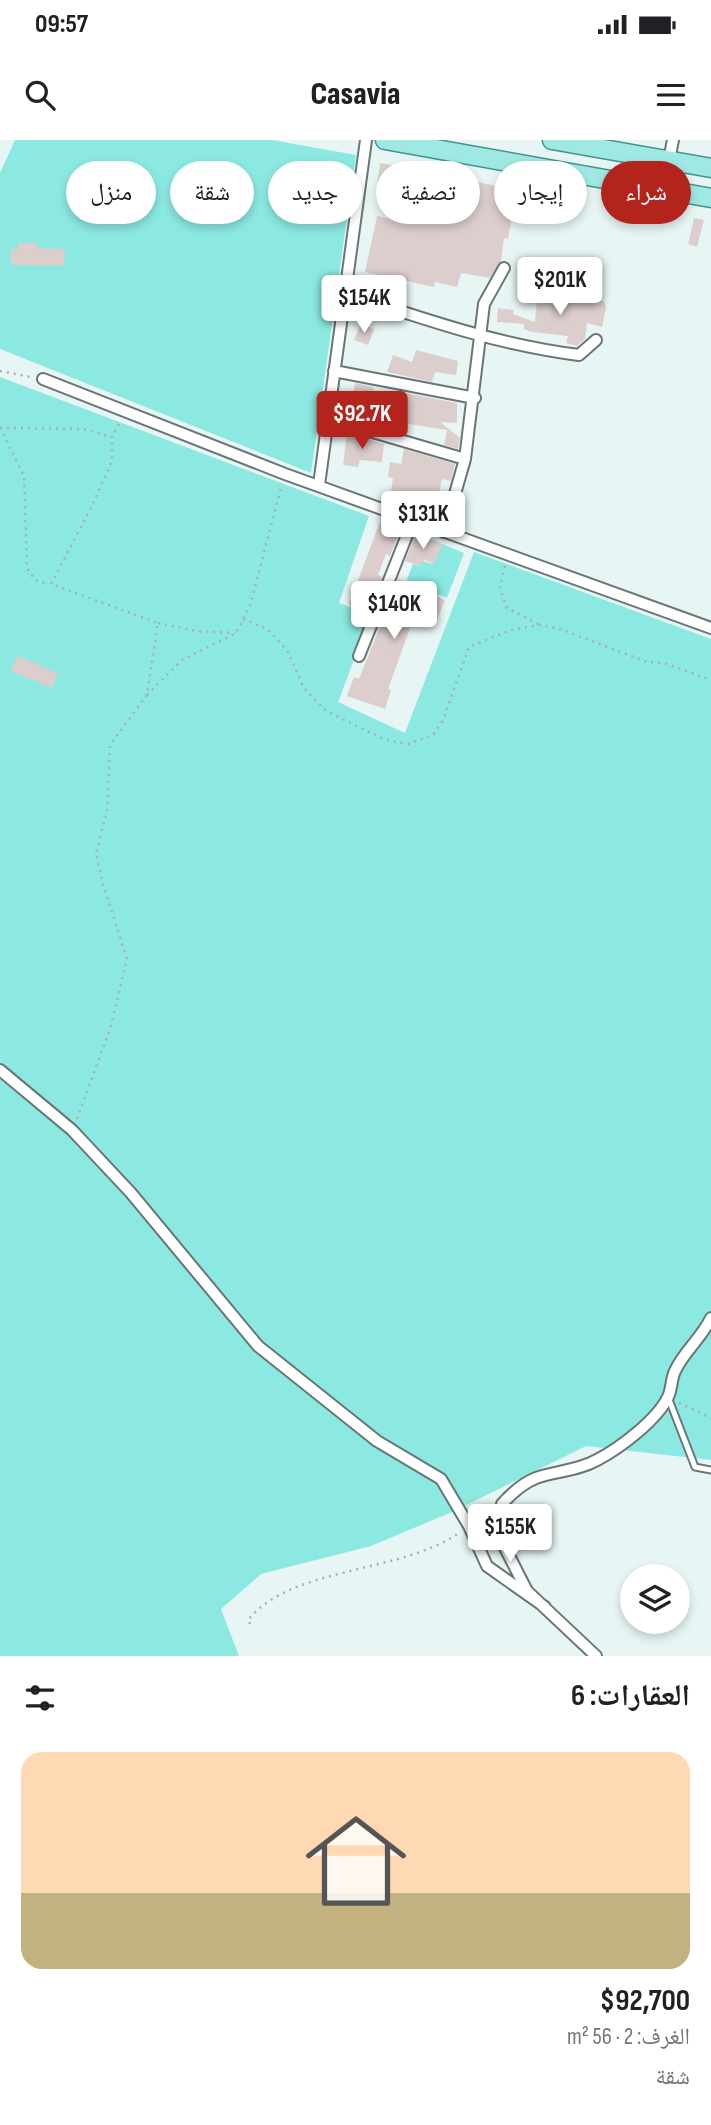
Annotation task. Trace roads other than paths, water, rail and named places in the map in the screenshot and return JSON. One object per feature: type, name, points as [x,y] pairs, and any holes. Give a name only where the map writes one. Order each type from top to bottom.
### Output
[{"type":"main road","points":[[385,140],[711,198]]},
{"type":"main road","points":[[552,140],[610,145],[711,168]]},
{"type":"street","points":[[319,485],[366,140]]},
{"type":"street","points":[[669,160],[673,140]]},
{"type":"street","points":[[444,532],[465,459],[475,398],[484,304],[504,268]]},
{"type":"street","points":[[345,293],[479,337],[537,350],[579,355],[596,340]]},
{"type":"street","points":[[334,371],[475,398]]},
{"type":"street","points":[[43,379],[285,474],[711,628]]},
{"type":"street","points":[[328,419],[465,459]]},
{"type":"street","points":[[359,656],[413,520]]},
{"type":"street","points":[[0,1070],[72,1130],[131,1193],[258,1346],[377,1441],[441,1479],[469,1526],[487,1566],[545,1608]]},
{"type":"street","points":[[596,1656],[527,1591],[501,1540],[502,1504],[513,1492],[536,1478],[566,1473],[597,1461],[636,1435],[668,1397],[674,1372],[687,1352],[703,1336],[711,1318]]},
{"type":"lane","points":[[668,1397],[695,1467],[711,1470]]}]
